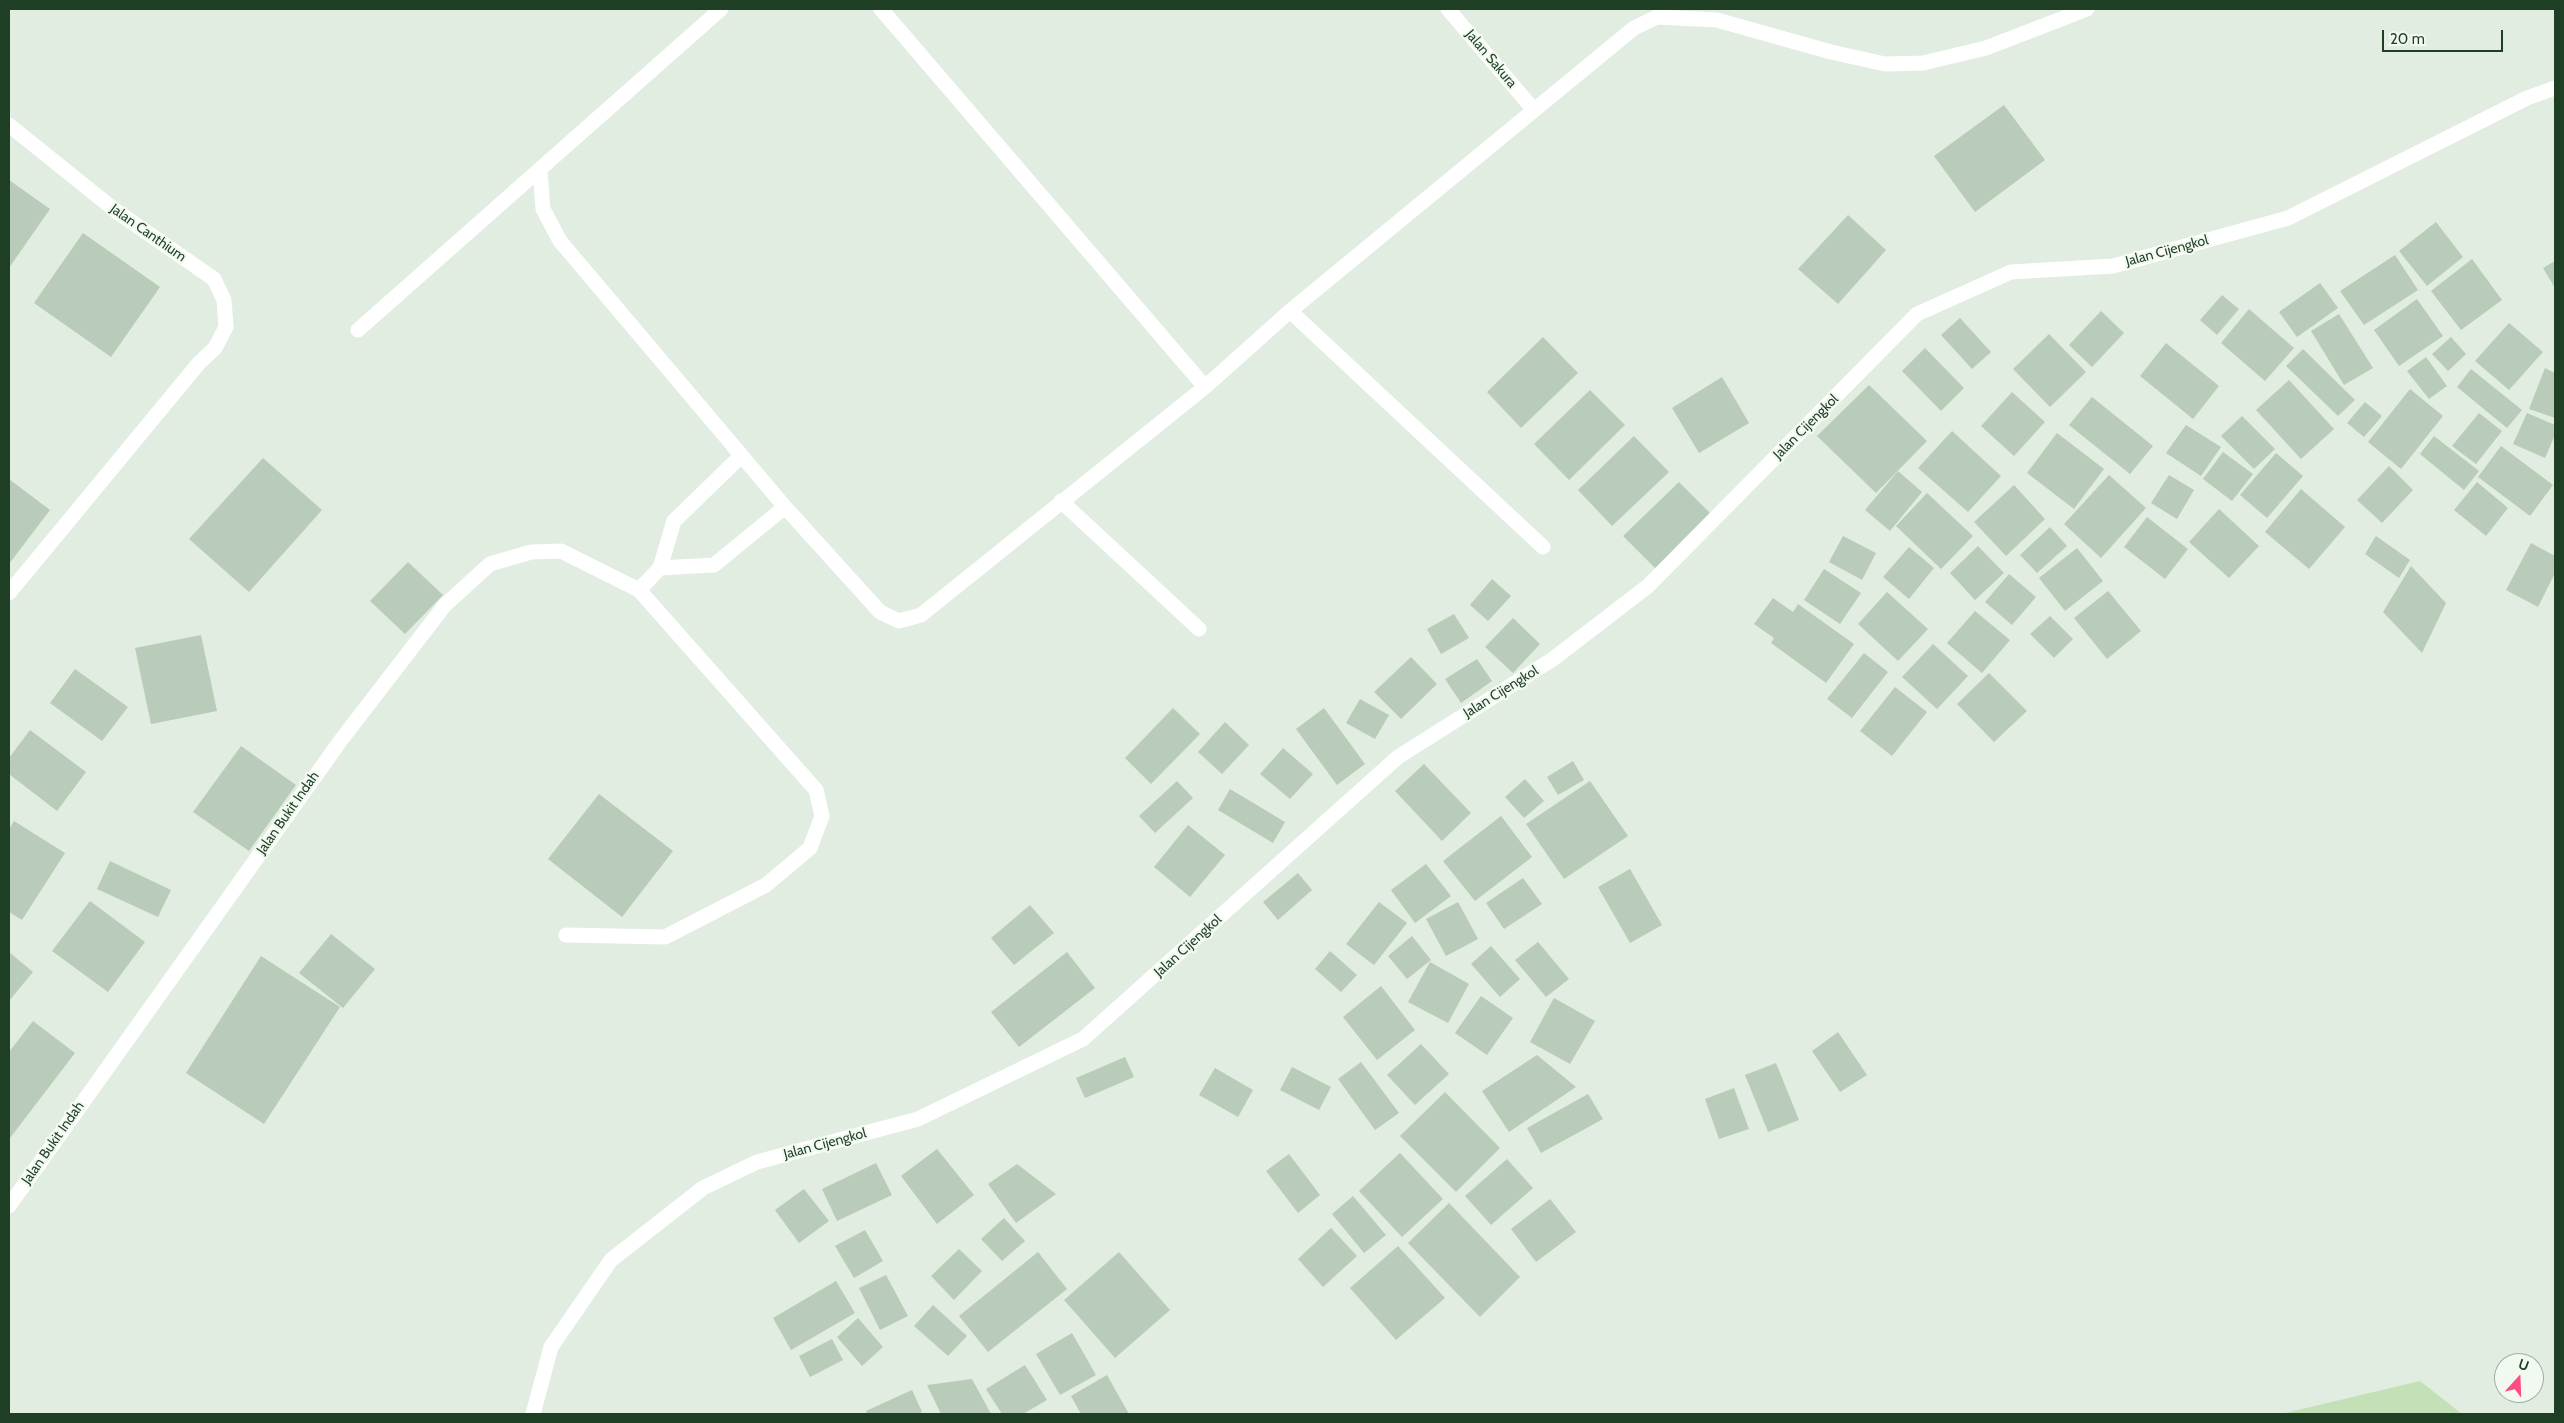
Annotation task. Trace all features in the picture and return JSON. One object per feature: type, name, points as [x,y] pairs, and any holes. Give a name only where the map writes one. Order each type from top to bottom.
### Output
[{"type":"street","points":[[358,330],[720,9]]},
{"type":"street","points":[[882,9],[1205,387]]},
{"type":"street","name":"Jalan Sakura","points":[[1448,9],[1533,109]]},
{"type":"street","points":[[540,170],[543,209],[560,241],[786,508],[880,612],[899,621],[921,615],[1205,387],[1290,311],[1533,109],[1634,28],[1657,17],[1717,20],[1831,52],[1885,64],[1923,63],[1986,48],[2088,9]]},
{"type":"street","name":"Jalan Cijengkol","points":[[533,1414],[550,1346],[611,1260],[704,1188],[757,1162],[918,1119],[1083,1039],[1398,757],[1553,659],[1648,586],[1917,314],[2011,272],[2113,266],[2288,218],[2527,98],[2555,88]]},
{"type":"street","name":"Jalan Canthium","points":[[9,125],[116,211],[214,279],[224,300],[226,327],[215,348],[199,363],[9,593]]},
{"type":"street","points":[[1290,311],[1543,547]]},
{"type":"street","points":[[566,935],[665,937],[766,885],[810,848],[822,816],[816,790],[639,590],[660,568],[674,521],[741,456]]},
{"type":"street","points":[[1061,501],[1199,629]]},
{"type":"street","points":[[660,568],[714,565],[786,508]]},
{"type":"street","name":"Jalan Bukit Indah","points":[[9,1206],[341,740],[445,605],[490,564],[531,552],[561,550],[639,590]]},
{"type":"green space","points":[[2420,1381],[2462,1414],[2281,1414]]},
{"type":"building","points":[[2004,105],[2045,160],[1975,212],[1934,156]]},
{"type":"building","points":[[9,180],[50,209],[9,268]]},
{"type":"building","points":[[1848,215],[1886,250],[1838,304],[1798,269]]},
{"type":"building","points":[[2436,222],[2463,257],[2427,286],[2399,251]]},
{"type":"building","points":[[83,233],[160,287],[111,357],[34,303]]},
{"type":"building","points":[[2395,255],[2418,290],[2364,325],[2340,291]]},
{"type":"building","points":[[2472,259],[2502,300],[2461,330],[2431,291]]},
{"type":"building","points":[[2555,261],[2555,288],[2543,268]]},
{"type":"building","points":[[2320,283],[2338,308],[2297,337],[2279,312]]},
{"type":"building","points":[[2222,295],[2239,309],[2217,335],[2200,320]]},
{"type":"building","points":[[2417,299],[2443,336],[2399,366],[2374,330]]},
{"type":"building","points":[[2249,309],[2294,348],[2265,381],[2221,343]]},
{"type":"building","points":[[2101,311],[2124,333],[2092,367],[2069,345]]},
{"type":"building","points":[[2339,314],[2373,368],[2344,385],[2311,331]]},
{"type":"building","points":[[1960,318],[1991,352],[1972,369],[1941,335]]},
{"type":"building","points":[[2509,323],[2543,352],[2509,390],[2475,361]]},
{"type":"building","points":[[2049,334],[2086,372],[2050,407],[2013,369]]},
{"type":"building","points":[[1543,337],[1578,373],[1521,428],[1487,392]]},
{"type":"building","points":[[2451,337],[2466,354],[2448,371],[2432,354]]},
{"type":"building","points":[[2166,343],[2219,386],[2193,419],[2140,376]]},
{"type":"building","points":[[1925,348],[1964,388],[1941,411],[1902,371]]},
{"type":"building","points":[[2303,349],[2355,400],[2338,416],[2286,366]]},
{"type":"building","points":[[2426,357],[2447,386],[2429,399],[2407,371]]},
{"type":"building","points":[[2545,368],[2555,373],[2555,418],[2529,409]]},
{"type":"building","points":[[2471,369],[2522,410],[2507,428],[2457,387]]},
{"type":"building","points":[[1722,377],[1749,423],[1699,453],[1672,408]]},
{"type":"building","points":[[2289,380],[2334,429],[2301,459],[2256,410]]},
{"type":"building","points":[[1869,385],[1927,441],[1876,493],[1817,436]]},
{"type":"building","points":[[2410,389],[2443,416],[2401,469],[2368,442]]},
{"type":"building","points":[[1590,390],[1625,425],[1569,480],[1534,444]]},
{"type":"building","points":[[2012,392],[2045,422],[2014,456],[1981,426]]},
{"type":"building","points":[[2092,397],[2153,446],[2130,474],[2069,425]]},
{"type":"building","points":[[2365,402],[2382,416],[2364,437],[2347,423]]},
{"type":"building","points":[[2479,413],[2502,431],[2476,464],[2452,446]]},
{"type":"building","points":[[2527,413],[2555,425],[2555,435],[2545,458],[2513,444]]},
{"type":"building","points":[[2242,416],[2275,449],[2254,469],[2221,436]]},
{"type":"building","points":[[2186,425],[2221,447],[2201,476],[2166,453]]},
{"type":"building","points":[[1952,431],[2001,476],[1968,512],[1918,468]]},
{"type":"building","points":[[2057,433],[2104,469],[2074,509],[2027,473]]},
{"type":"building","points":[[1634,436],[1669,472],[1612,526],[1578,490]]},
{"type":"building","points":[[2434,436],[2479,471],[2464,490],[2420,454]]},
{"type":"building","points":[[2501,446],[2553,485],[2530,516],[2478,477]]},
{"type":"building","points":[[2223,452],[2253,474],[2232,501],[2203,479]]},
{"type":"building","points":[[2276,453],[2303,476],[2267,518],[2240,495]]},
{"type":"building","points":[[263,458],[322,510],[249,592],[189,539]]},
{"type":"building","points":[[2389,466],[2413,490],[2382,523],[2357,500]]},
{"type":"building","points":[[1898,471],[1922,492],[1890,531],[1865,510]]},
{"type":"building","points":[[2109,475],[2146,508],[2101,558],[2064,524]]},
{"type":"building","points":[[2169,475],[2194,490],[2177,519],[2151,503]]},
{"type":"building","points":[[9,479],[50,510],[9,564]]},
{"type":"building","points":[[1679,482],[1714,517],[1658,571],[1623,536]]},
{"type":"building","points":[[2477,482],[2508,508],[2486,536],[2454,510]]},
{"type":"building","points":[[2014,485],[2045,519],[2006,556],[1974,522]]},
{"type":"building","points":[[2301,489],[2345,527],[2309,569],[2265,532]]},
{"type":"building","points":[[1927,493],[1973,536],[1941,569],[1896,526]]},
{"type":"building","points":[[2219,509],[2259,546],[2229,578],[2189,542]]},
{"type":"building","points":[[2147,517],[2188,549],[2165,579],[2124,547]]},
{"type":"building","points":[[2050,527],[2067,546],[2037,573],[2020,555]]},
{"type":"building","points":[[1843,536],[1876,553],[1862,580],[1829,562]]},
{"type":"building","points":[[2376,536],[2410,560],[2399,578],[2365,554]]},
{"type":"building","points":[[2531,543],[2555,556],[2555,573],[2538,607],[2506,590]]},
{"type":"building","points":[[1978,546],[2004,573],[1975,600],[1950,573]]},
{"type":"building","points":[[1909,547],[1934,568],[1909,599],[1883,577]]},
{"type":"building","points":[[2077,548],[2103,581],[2065,611],[2039,578]]},
{"type":"building","points":[[408,562],[443,595],[405,634],[370,601]]},
{"type":"building","points":[[2411,566],[2446,603],[2422,653],[2383,612]]},
{"type":"building","points":[[1824,569],[1861,593],[1840,624],[1804,600]]},
{"type":"building","points":[[2009,574],[2036,597],[2012,625],[1985,602]]},
{"type":"building","points":[[1492,579],[1511,596],[1488,621],[1470,605]]},
{"type":"building","points":[[2108,591],[2141,631],[2107,659],[2074,618]]},
{"type":"building","points":[[1887,592],[1928,629],[1898,661],[1858,624]]},
{"type":"building","points":[[1773,598],[1793,612],[1798,604],[1854,644],[1826,683],[1771,643],[1774,638],[1754,624]]},
{"type":"building","points":[[1975,611],[2010,640],[1982,673],[1947,643]]},
{"type":"building","points":[[1454,614],[1469,638],[1441,654],[1427,629]]},
{"type":"building","points":[[2050,616],[2073,639],[2054,658],[2030,634]]},
{"type":"building","points":[[1513,618],[1540,644],[1513,673],[1485,647]]},
{"type":"building","points":[[201,635],[217,711],[151,724],[135,648]]},
{"type":"building","points":[[1933,644],[1968,676],[1937,709],[1902,677]]},
{"type":"building","points":[[1864,653],[1888,672],[1852,718],[1827,699]]},
{"type":"building","points":[[1411,657],[1437,684],[1401,719],[1374,692]]},
{"type":"building","points":[[1477,659],[1492,681],[1461,703],[1445,679]]},
{"type":"building","points":[[75,669],[128,707],[102,741],[50,703]]},
{"type":"building","points":[[1989,673],[2027,711],[1994,742],[1957,704]]},
{"type":"building","points":[[1895,687],[1927,712],[1892,756],[1860,731]]},
{"type":"building","points":[[1360,699],[1389,715],[1375,739],[1346,723]]},
{"type":"building","points":[[1173,708],[1200,734],[1151,784],[1125,758]]},
{"type":"building","points":[[1324,708],[1365,764],[1337,785],[1296,729]]},
{"type":"building","points":[[1225,722],[1249,745],[1222,774],[1198,752]]},
{"type":"building","points":[[30,730],[86,772],[57,811],[9,774],[9,758]]},
{"type":"building","points":[[241,746],[296,785],[249,851],[193,812]]},
{"type":"building","points":[[1283,748],[1313,774],[1290,799],[1260,774]]},
{"type":"building","points":[[1573,761],[1584,780],[1558,795],[1547,777]]},
{"type":"building","points":[[1424,764],[1471,813],[1442,841],[1395,791]]},
{"type":"building","points":[[1525,779],[1544,801],[1524,818],[1505,797]]},
{"type":"building","points":[[1177,781],[1193,798],[1155,833],[1139,816]]},
{"type":"building","points":[[1590,781],[1628,836],[1564,879],[1526,824]]},
{"type":"building","points":[[1230,789],[1285,822],[1273,843],[1218,810]]},
{"type":"building","points":[[599,794],[673,851],[622,917],[548,859]]},
{"type":"building","points":[[1501,816],[1532,857],[1475,901],[1443,861]]},
{"type":"building","points":[[14,821],[65,853],[22,920],[9,912],[9,829]]},
{"type":"building","points":[[1188,825],[1225,855],[1190,897],[1154,867]]},
{"type":"building","points":[[110,861],[171,890],[158,917],[97,889]]},
{"type":"building","points":[[1426,864],[1451,896],[1415,923],[1391,890]]},
{"type":"building","points":[[1630,869],[1662,925],[1630,943],[1598,887]]},
{"type":"building","points":[[1298,873],[1312,890],[1278,920],[1263,902]]},
{"type":"building","points":[[1523,878],[1542,904],[1504,929],[1486,903]]},
{"type":"building","points":[[90,901],[145,942],[108,992],[52,951]]},
{"type":"building","points":[[1379,902],[1407,923],[1374,965],[1346,944]]},
{"type":"building","points":[[1458,902],[1478,939],[1446,956],[1426,919]]},
{"type":"building","points":[[1030,905],[1054,933],[1014,965],[991,938]]},
{"type":"building","points":[[331,934],[375,969],[343,1008],[299,973]]},
{"type":"building","points":[[1412,936],[1431,960],[1407,979],[1388,956]]},
{"type":"building","points":[[1538,942],[1569,979],[1546,997],[1515,960]]},
{"type":"building","points":[[1491,946],[1520,979],[1500,997],[1471,964]]},
{"type":"building","points":[[1330,951],[1357,975],[1341,992],[1315,969]]},
{"type":"building","points":[[9,952],[33,972],[9,1001]]},
{"type":"building","points":[[1067,952],[1095,988],[1019,1047],[991,1012]]},
{"type":"building","points":[[261,956],[340,1007],[264,1124],[186,1073]]},
{"type":"building","points":[[1430,962],[1469,984],[1448,1023],[1408,1002]]},
{"type":"building","points":[[1381,986],[1415,1030],[1377,1060],[1343,1017]]},
{"type":"building","points":[[1481,996],[1513,1018],[1487,1055],[1455,1033]]},
{"type":"building","points":[[1554,998],[1595,1021],[1570,1064],[1530,1042]]},
{"type":"building","points":[[33,1021],[75,1053],[10,1138],[9,1052]]},
{"type":"building","points":[[1838,1032],[1867,1075],[1840,1092],[1812,1051]]},
{"type":"building","points":[[1421,1044],[1449,1074],[1415,1105],[1387,1075]]},
{"type":"building","points":[[1537,1055],[1576,1087],[1509,1132],[1482,1091]]},
{"type":"building","points":[[1125,1057],[1134,1077],[1085,1098],[1076,1078]]},
{"type":"building","points":[[1361,1062],[1399,1113],[1375,1130],[1338,1079]]},
{"type":"building","points":[[1776,1063],[1799,1120],[1768,1132],[1745,1075]]},
{"type":"building","points":[[1292,1067],[1331,1087],[1319,1110],[1280,1090]]},
{"type":"building","points":[[1215,1068],[1253,1090],[1238,1117],[1199,1095]]},
{"type":"building","points":[[1734,1088],[1749,1129],[1719,1139],[1705,1099]]},
{"type":"building","points":[[1445,1092],[1500,1148],[1456,1192],[1400,1136]]},
{"type":"building","points":[[1588,1094],[1603,1119],[1541,1153],[1527,1128]]},
{"type":"building","points":[[937,1149],[974,1195],[937,1224],[901,1176]]},
{"type":"building","points":[[1400,1153],[1443,1199],[1402,1237],[1359,1191]]},
{"type":"building","points":[[1289,1154],[1320,1195],[1298,1213],[1266,1171]]},
{"type":"building","points":[[1507,1159],[1533,1188],[1491,1225],[1465,1196]]},
{"type":"building","points":[[876,1163],[892,1195],[837,1221],[822,1189]]},
{"type":"building","points":[[1017,1164],[1056,1194],[1016,1223],[988,1184]]},
{"type":"building","points":[[804,1189],[829,1221],[799,1243],[775,1210]]},
{"type":"building","points":[[1353,1196],[1386,1235],[1364,1253],[1332,1214]]},
{"type":"building","points":[[1550,1199],[1576,1232],[1536,1262],[1511,1229]]},
{"type":"building","points":[[1449,1203],[1520,1277],[1480,1317],[1408,1243]]},
{"type":"building","points":[[1004,1218],[1025,1241],[1002,1261],[981,1239]]},
{"type":"building","points":[[1331,1228],[1357,1256],[1323,1287],[1298,1259]]},
{"type":"building","points":[[865,1230],[883,1261],[854,1278],[835,1246]]},
{"type":"building","points":[[1398,1246],[1445,1298],[1396,1340],[1350,1288]]},
{"type":"building","points":[[959,1249],[982,1271],[954,1300],[931,1276]]},
{"type":"building","points":[[1038,1252],[1067,1289],[988,1352],[959,1316]]},
{"type":"building","points":[[1119,1252],[1170,1310],[1115,1358],[1064,1300]]},
{"type":"building","points":[[886,1275],[908,1316],[880,1330],[859,1288]]},
{"type":"building","points":[[836,1281],[855,1313],[791,1350],[773,1318]]},
{"type":"building","points":[[933,1305],[967,1336],[948,1356],[914,1326]]},
{"type":"building","points":[[858,1318],[883,1347],[862,1366],[837,1337]]},
{"type":"building","points":[[1072,1333],[1096,1375],[1060,1395],[1036,1354]]},
{"type":"building","points":[[832,1339],[843,1360],[810,1377],[799,1356]]},
{"type":"building","points":[[1025,1365],[1047,1400],[1023,1414],[1002,1414],[986,1389]]},
{"type":"building","points":[[1107,1375],[1129,1414],[1081,1414],[1071,1396]]},
{"type":"building","points":[[972,1379],[991,1414],[941,1414],[927,1385]]},
{"type":"building","points":[[912,1390],[922,1412],[918,1414],[867,1414],[866,1411]]}]
